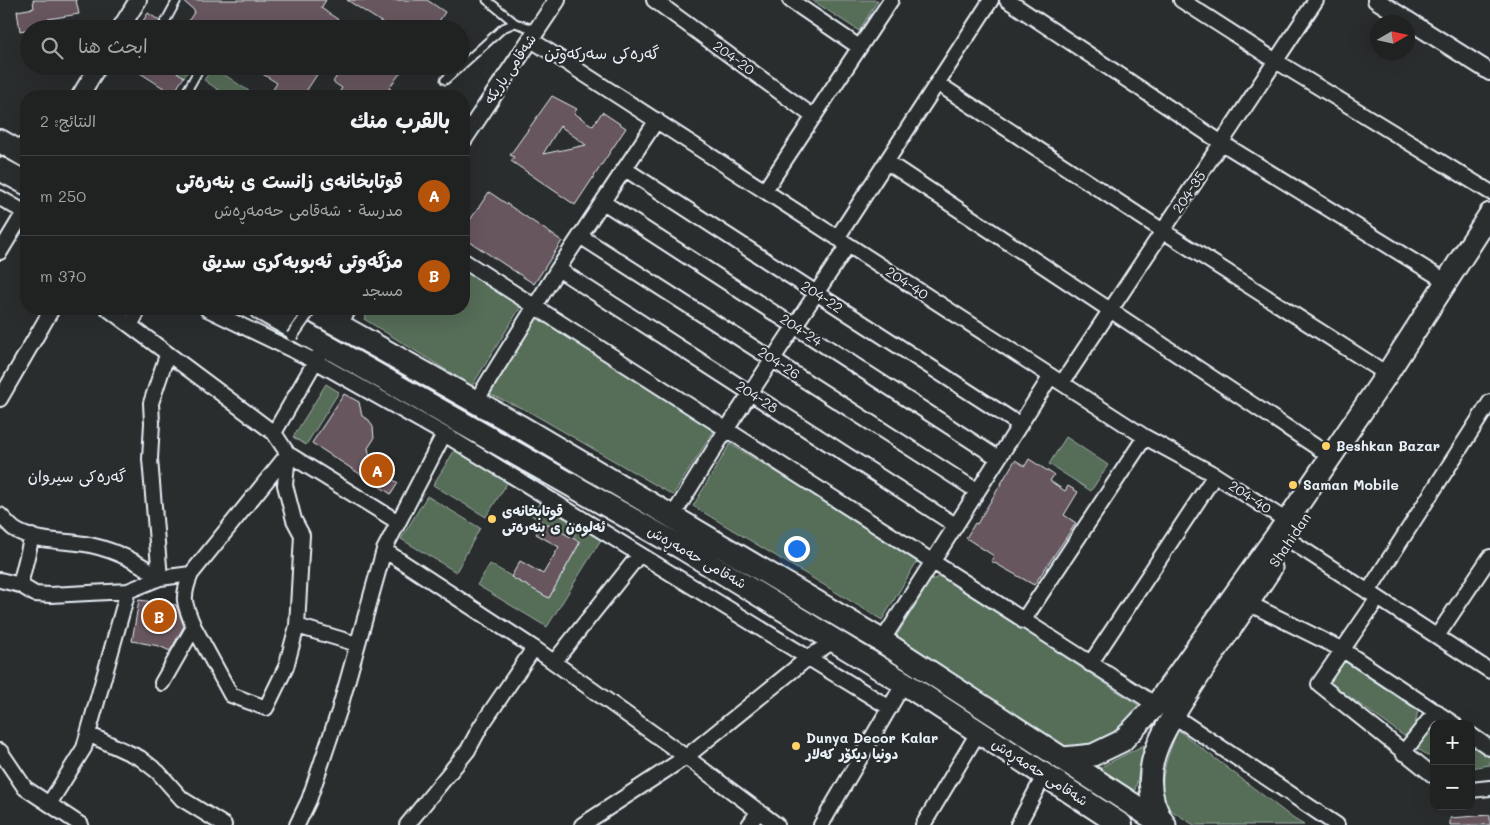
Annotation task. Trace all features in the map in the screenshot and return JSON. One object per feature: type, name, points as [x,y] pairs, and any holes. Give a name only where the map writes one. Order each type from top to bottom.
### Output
[{"type":"highway","points":[[2,146],[20,154]]},
{"type":"highway","points":[[0,169],[20,180]]},
{"type":"highway","name":"شەقامی حەمەڕەش","points":[[269,315],[320,354],[503,448],[684,549],[904,683],[1121,825]]},
{"type":"highway","name":"شەقامی حەمەڕەش","points":[[343,316],[476,401],[882,641],[1165,825]]},
{"type":"highway","points":[[503,448],[519,426]]},
{"type":"main road","points":[[1218,632],[1288,531],[1330,456],[1387,374],[1490,214]]},
{"type":"main road","name":"Shahidan","points":[[1165,825],[1155,810],[1150,793],[1151,776],[1165,710],[1218,632],[1248,603],[1288,531],[1490,241]]},
{"type":"main road","points":[[1064,758],[1093,755],[1107,750],[1165,710]]},
{"type":"street","points":[[126,20],[138,0]]},
{"type":"street","name":"شەقامی باریکە","points":[[470,130],[557,0]]},
{"type":"street","name":"204-20","points":[[654,0],[814,117]]},
{"type":"street","points":[[790,0],[859,47]]},
{"type":"street","points":[[765,190],[891,0]]},
{"type":"street","points":[[672,517],[726,430],[816,293],[887,162],[991,0]]},
{"type":"street","points":[[1007,0],[1222,143],[1447,282]]},
{"type":"street","points":[[1181,0],[1276,61],[1490,192]]},
{"type":"street","name":"204-35","points":[[882,641],[1020,425],[1110,311],[1316,0]]},
{"type":"street","points":[[1376,0],[1490,72]]},
{"type":"street","name":"204-40","points":[[533,35],[657,120],[1145,437],[1215,474],[1373,595],[1490,671]]},
{"type":"street","points":[[84,90],[93,75]]},
{"type":"street","points":[[937,83],[1163,232],[1387,374]]},
{"type":"street","points":[[476,401],[558,269],[657,120]]},
{"type":"street","points":[[887,162],[1330,456]]},
{"type":"street","name":"204-22","points":[[625,169],[1020,425]]},
{"type":"street","points":[[0,198],[20,208]]},
{"type":"street","name":"204-24","points":[[603,202],[998,458]]},
{"type":"street","points":[[0,252],[20,220]]},
{"type":"street","name":"204-26","points":[[580,236],[977,491]]},
{"type":"street","points":[[470,265],[1090,664],[1165,710],[1337,825]]},
{"type":"street","name":"204-28","points":[[558,269],[955,525]]},
{"type":"street","points":[[0,399],[49,315]]},
{"type":"street","points":[[117,315],[131,324],[167,355],[274,433],[288,454],[398,522]]},
{"type":"street","points":[[131,324],[136,315]]},
{"type":"street","points":[[222,315],[320,354],[444,434],[890,708]]},
{"type":"street","points":[[292,336],[306,315]]},
{"type":"street","points":[[274,433],[320,354]]},
{"type":"street","points":[[160,578],[150,460],[151,403],[167,355]]},
{"type":"street","points":[[1430,773],[1319,684],[1343,650],[1373,595],[1490,402]]},
{"type":"street","points":[[302,823],[339,711],[384,550],[444,434]]},
{"type":"street","points":[[1023,621],[1145,437]]},
{"type":"street","points":[[288,454],[285,485],[294,520],[302,535],[297,626],[286,667],[266,708],[231,695],[183,602],[185,587],[191,574],[288,454]]},
{"type":"street","points":[[1090,664],[1215,474]]},
{"type":"street","points":[[0,515],[15,530],[32,536],[90,545],[112,551],[137,560],[160,578]]},
{"type":"street","points":[[20,584],[32,536]]},
{"type":"street","points":[[384,550],[534,648],[686,756],[777,825]]},
{"type":"street","points":[[554,662],[639,555]]},
{"type":"street","points":[[1436,636],[1490,556]]},
{"type":"street","points":[[0,580],[20,584],[35,594],[50,595],[128,591],[160,578],[191,574]]},
{"type":"street","points":[[49,804],[84,748],[128,591]]},
{"type":"street","points":[[1248,603],[1343,650],[1448,720]]},
{"type":"street","points":[[162,683],[194,626]]},
{"type":"street","points":[[297,626],[358,644]]},
{"type":"street","points":[[582,825],[686,756],[808,658],[835,640]]},
{"type":"street","points":[[406,825],[468,750],[481,726],[534,648]]},
{"type":"street","points":[[821,825],[904,683]]},
{"type":"street","points":[[1404,753],[1436,711]]},
{"type":"street","points":[[923,825],[979,731]]},
{"type":"street","points":[[88,734],[140,758],[158,772],[182,799],[224,825]]},
{"type":"street","points":[[1475,738],[1490,748]]},
{"type":"street","points":[[0,751],[25,788],[81,825]]},
{"type":"street","points":[[1018,825],[1045,774]]},
{"type":"street","points":[[1475,790],[1490,788]]},
{"type":"street","points":[[749,825],[759,812]]},
{"type":"lane","points":[[166,20],[177,0]]},
{"type":"lane","points":[[487,0],[533,35]]},
{"type":"lane","points":[[470,58],[503,28],[515,23]]},
{"type":"lane","points":[[187,90],[196,75]]},
{"type":"lane","points":[[445,80],[451,75]]},
{"type":"green space","points":[[812,0],[878,0],[859,31]]},
{"type":"green space","points":[[207,75],[225,75],[247,90],[218,90],[204,80]]},
{"type":"green space","points":[[470,270],[523,303],[472,386],[364,319],[366,315],[470,315]]},
{"type":"green space","points":[[538,314],[715,429],[673,495],[528,411],[487,393]]},
{"type":"green space","points":[[326,384],[339,392],[306,445],[293,437]]},
{"type":"green space","points":[[1066,437],[1108,465],[1091,491],[1049,464]]},
{"type":"green space","points":[[730,444],[919,558],[882,620],[693,506]]},
{"type":"green space","points":[[456,448],[509,480],[486,517],[433,485]]},
{"type":"green space","points":[[427,496],[480,528],[456,572],[401,539]]},
{"type":"green space","points":[[541,501],[602,538],[547,627],[477,585],[490,564],[549,598],[580,543],[573,539],[575,534],[571,532],[568,537],[531,515]]},
{"type":"green space","points":[[943,577],[1138,705],[1116,730],[1098,742],[1077,747],[1065,746],[894,640],[930,581]]},
{"type":"green space","points":[[1343,660],[1418,711],[1414,729],[1404,736],[1330,683],[1333,673]]},
{"type":"green space","points":[[1178,730],[1304,825],[1194,825],[1164,806],[1163,776],[1170,749]]},
{"type":"green space","points":[[1430,731],[1430,757],[1417,748]]},
{"type":"green space","points":[[1144,745],[1135,791],[1099,768]]},
{"type":"green space","points":[[1475,745],[1490,757],[1490,765],[1475,767]]},
{"type":"building","points":[[33,0],[76,0],[79,14],[48,20],[20,20],[20,31],[17,11],[34,8]]},
{"type":"building","points":[[182,0],[326,0],[321,8],[339,20],[189,20],[195,11]]},
{"type":"building","points":[[347,0],[427,0],[445,12],[440,20],[378,20]]},
{"type":"building","points":[[148,13],[158,20],[144,20]]},
{"type":"building","points":[[143,75],[181,75],[184,77],[176,90],[167,90]]},
{"type":"building","points":[[264,75],[317,75],[307,90],[273,90],[277,83]]},
{"type":"building","points":[[337,75],[399,75],[389,88],[392,90],[341,90],[342,88],[333,82]]},
{"type":"building","points":[[552,96],[577,109],[574,113],[593,126],[602,112],[626,128],[575,205],[511,161],[514,157],[510,155]],"holes":[[[560,126],[586,145],[543,154]]]},
{"type":"building","points":[[489,192],[562,241],[534,284],[470,242],[470,220]]},
{"type":"building","points":[[344,394],[359,402],[362,416],[369,420],[373,427],[374,439],[368,448],[372,466],[398,483],[391,494],[312,443]]},
{"type":"building","points":[[1029,459],[1054,475],[1050,481],[1065,491],[1068,486],[1078,492],[1064,515],[1076,523],[1034,585],[991,561],[994,556],[966,538],[975,523],[977,524],[1015,460],[1025,466]]},
{"type":"building","points":[[543,522],[580,542],[549,598],[511,577],[520,561],[543,574],[559,547],[536,534]]},
{"type":"building","points":[[139,600],[176,605],[184,626],[170,651],[159,646],[132,641]]},
{"type":"building","points":[[1490,815],[1490,825],[1450,825],[1450,818]]},
{"type":"place","name":"Beshkan Bazar","points":[[1326,446]]},
{"type":"place","name":"قوتابخانەی زانست ی بنەرەتی","points":[[377,470]]},
{"type":"place","name":"Saman Mobile","points":[[1293,485]]},
{"type":"place","name":"قوتابخانەی ئەلوەن ی بنەرەتی","points":[[492,519]]},
{"type":"place","name":"مزگەوتی ئەبوبەکری سدیق","points":[[159,616]]},
{"type":"place","name":"Dunya Decor Kalar دونیا دیکۆر کەلار","points":[[796,746]]},
{"type":"district","name":"گەرەکی سەرکەوتن","points":[[602,53]]},
{"type":"district","name":"گەرەکی سیروان","points":[[77,476]]}]
